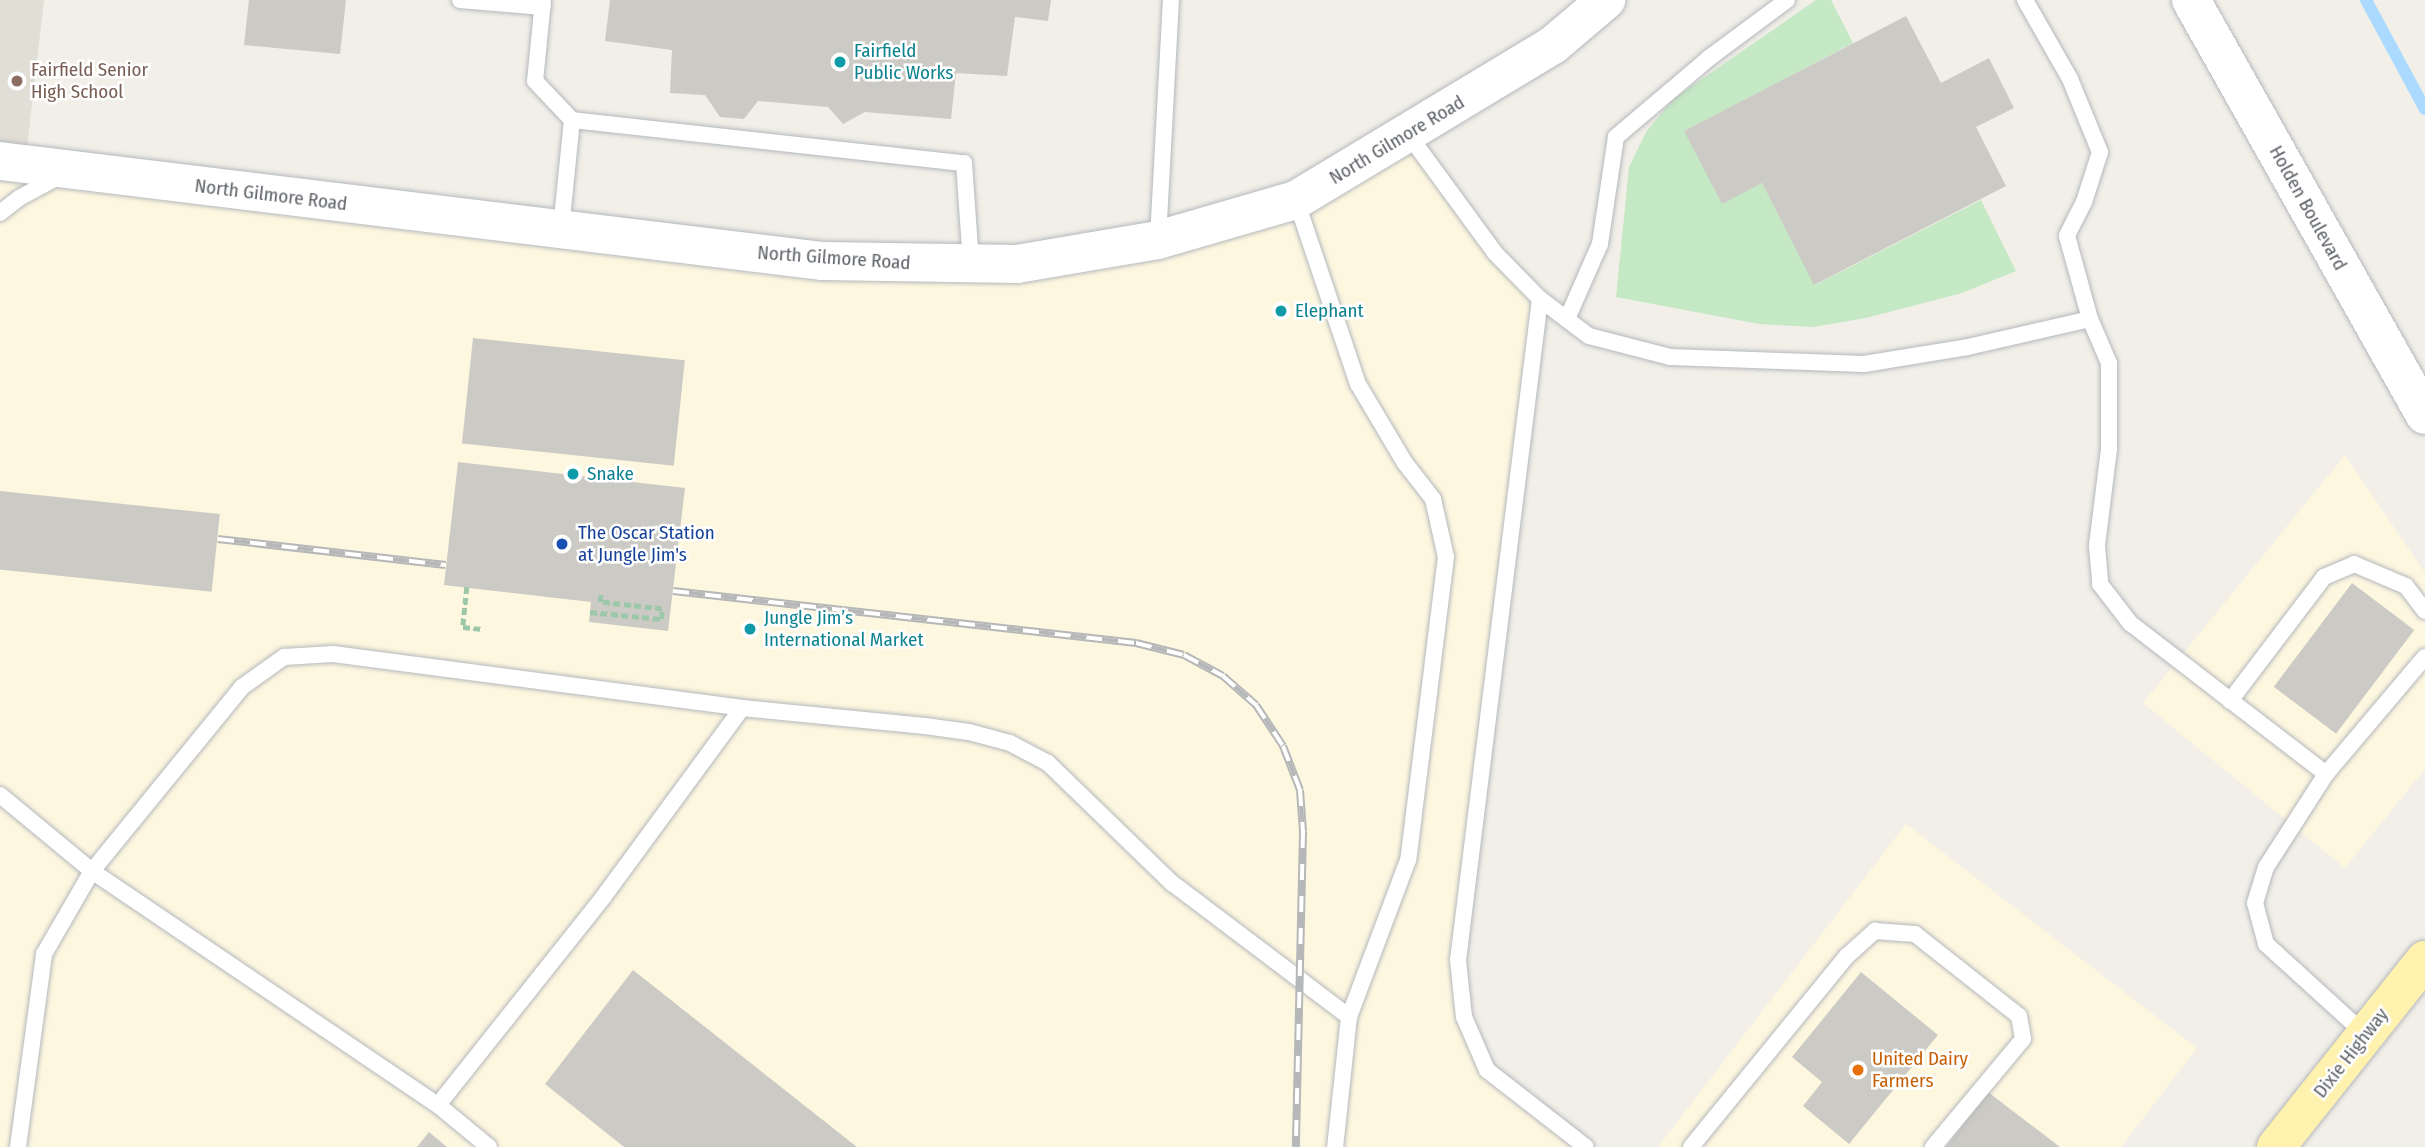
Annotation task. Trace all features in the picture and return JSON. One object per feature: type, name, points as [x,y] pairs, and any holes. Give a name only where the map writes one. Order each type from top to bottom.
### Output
[{"type":"main road","name":"Dixie Highway","points":[[2276,1147],[2425,960]]},
{"type":"street","name":"North Gilmore Road","points":[[0,161],[823,261],[1017,264],[1158,240],[1296,200],[1553,45],[1606,0]]},
{"type":"street","name":"Holden Boulevard","points":[[2191,0],[2425,415]]},
{"type":"lane","points":[[460,0],[543,3],[536,81],[572,120],[964,163],[971,264]]},
{"type":"lane","points":[[1158,240],[1171,0]]},
{"type":"lane","points":[[1567,319],[1600,244],[1616,137],[1709,58],[1787,0]]},
{"type":"lane","points":[[2025,0],[2070,79],[2100,152],[2084,202],[2067,236],[2090,319],[2109,363],[2109,449],[2096,546],[2100,584],[2130,623],[2326,774]]},
{"type":"lane","points":[[561,229],[572,120]]},
{"type":"lane","points":[[1408,134],[1495,253],[1540,299],[1589,336],[1670,357],[1864,363],[1968,347],[2090,319]]},
{"type":"lane","points":[[0,214],[19,198],[72,170]]},
{"type":"lane","points":[[1296,200],[1358,384],[1405,463],[1433,499],[1446,557],[1408,860],[1349,1017],[1335,1147]]},
{"type":"lane","points":[[1540,299],[1458,960],[1464,1017],[1487,1070],[1586,1147]]},
{"type":"lane","points":[[2230,701],[2324,578],[2354,564],[2406,586],[2425,611]]},
{"type":"lane","points":[[18,1147],[44,954],[92,871],[242,687],[284,657],[333,654],[742,708],[936,728],[1010,743],[1048,763],[1172,883],[1349,1017]]},
{"type":"lane","points":[[2366,1035],[2266,944],[2255,903],[2266,867],[2326,774],[2425,657]]},
{"type":"lane","points":[[438,1105],[604,896],[742,708]]},
{"type":"lane","points":[[0,795],[92,871],[438,1105],[489,1147]]},
{"type":"lane","points":[[1697,1145],[1847,956],[1875,931],[1915,934],[2019,1016],[2023,1039],[1933,1147]]},
{"type":"path","points":[[467,587],[463,627],[481,629]]},
{"type":"path","points":[[590,611],[661,619],[662,609],[600,602],[601,592]]},
{"type":"shaded area","name":"Fairfield Senior High School","points":[[0,0],[44,0],[25,164],[0,161]]},
{"type":"shaded area","name":"Jungle Jim’s International Market","points":[[1408,134],[1540,299],[1458,960],[1464,1017],[1487,1070],[1586,1147],[0,1147],[0,161],[823,261],[1158,240]]},
{"type":"shaded area","points":[[2345,455],[2425,573],[2425,769],[2345,868],[2143,703]]},
{"type":"shaded area","points":[[1906,824],[2197,1048],[2121,1147],[1658,1147]]},
{"type":"green space","points":[[1816,0],[1831,0],[1853,43],[1685,131],[1722,203],[1762,183],[1815,285],[1981,200],[2016,271],[1962,293],[1866,318],[1813,327],[1759,324],[1616,297],[1629,167],[1646,132],[1673,99]]},
{"type":"building","points":[[249,0],[346,0],[340,54],[244,45]]},
{"type":"building","name":"Fairfield Public Works","points":[[610,0],[1051,0],[1048,21],[1015,17],[1007,76],[956,73],[951,119],[865,112],[843,124],[828,107],[758,101],[744,119],[720,117],[705,95],[670,93],[672,50],[605,41]]},
{"type":"building","points":[[1906,16],[1941,83],[1989,58],[2014,108],[1976,127],[2006,186],[1814,285],[1762,183],[1722,204],[1684,131]]},
{"type":"building","points":[[473,338],[685,360],[674,466],[462,443]]},
{"type":"building","points":[[458,462],[685,488],[668,631],[589,622],[591,602],[444,585]]},
{"type":"building","points":[[0,491],[220,514],[212,592],[0,569]]},
{"type":"building","points":[[2352,583],[2414,630],[2336,734],[2274,687]]},
{"type":"building","points":[[633,970],[857,1147],[624,1147],[545,1084]]},
{"type":"building","name":"United Dairy Farmers","points":[[1861,972],[1938,1035],[1849,1144],[1803,1106],[1822,1082],[1792,1057]]},
{"type":"building","name":"United Dairy Farmers","points":[[1988,1092],[2060,1147],[1946,1147]]},
{"type":"building","points":[[429,1132],[447,1147],[417,1147]]},
{"type":"waterway","points":[[2366,0],[2425,109]]},
{"type":"railway","points":[[218,539],[446,565]]},
{"type":"railway","points":[[673,591],[1136,643],[1184,655],[1223,676],[1256,705],[1283,746],[1300,790],[1303,832],[1296,1147]]},
{"type":"place","name":"Fairfield Public Works","points":[[840,62]]},
{"type":"place","name":"Fairfield Senior High School","points":[[17,81]]},
{"type":"place","name":"Elephant","points":[[1281,311]]},
{"type":"place","name":"Snake","points":[[573,474]]},
{"type":"place","name":"The Oscar Station at Jungle Jim's","points":[[562,544]]},
{"type":"place","name":"Jungle Jim’s International Market","points":[[750,629]]},
{"type":"place","name":"United Dairy Farmers","points":[[1858,1070]]}]
